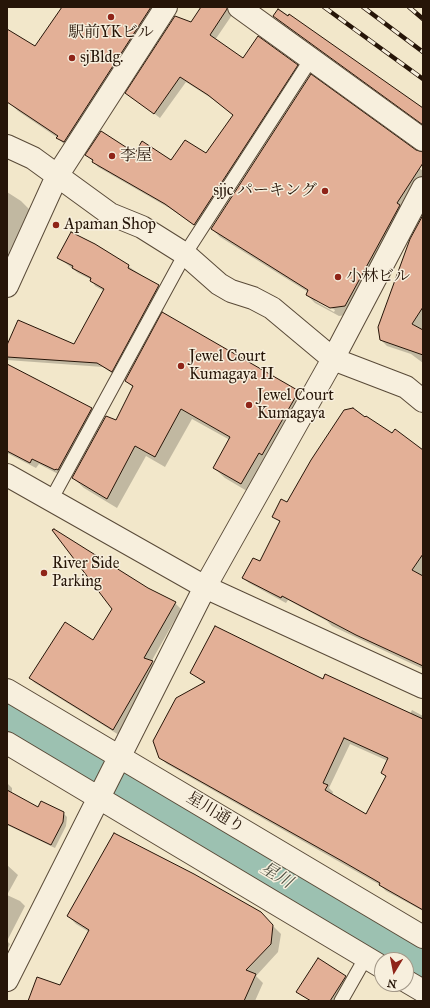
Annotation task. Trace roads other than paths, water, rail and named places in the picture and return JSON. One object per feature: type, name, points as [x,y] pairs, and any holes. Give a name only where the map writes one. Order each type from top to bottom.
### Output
[{"type":"street","points":[[7,286],[57,176],[166,7]]},
{"type":"street","points":[[239,7],[423,140]]},
{"type":"street","points":[[7,146],[33,158],[110,214],[142,227],[185,254],[225,287],[272,308],[333,358],[406,387],[423,401]]},
{"type":"street","points":[[7,980],[206,587],[333,358],[422,191]]},
{"type":"street","points":[[7,475],[206,587],[423,687]]},
{"type":"street","name":"星川通り","points":[[7,690],[423,937]]},
{"type":"street","points":[[7,744],[99,797],[374,962]]},
{"type":"street","points":[[414,986],[423,991]]},
{"type":"lane","points":[[51,500],[185,254],[311,58]]},
{"type":"lane","points":[[341,1001],[374,962]]},
{"type":"waterway","name":"星川","points":[[7,717],[89,765]]},
{"type":"waterway","name":"星川","points":[[130,789],[423,962]]},
{"type":"railway","points":[[324,7],[423,79]]},
{"type":"railway","points":[[363,7],[423,52]]},
{"type":"railway","points":[[409,7],[423,19]]},
{"type":"place","name":"駅前YKビル","points":[[111,17]]},
{"type":"place","name":"sjBldg.","points":[[72,58]]},
{"type":"place","name":"李屋","points":[[112,156]]},
{"type":"place","name":"sjjc パーキング","points":[[325,191]]},
{"type":"place","name":"Apaman Shop","points":[[56,225]]},
{"type":"place","name":"小林ビル","points":[[338,277]]},
{"type":"place","name":"Jewel Court Kumagaya II","points":[[181,366]]},
{"type":"place","name":"Jewel Court Kumagaya","points":[[249,405]]},
{"type":"place","name":"River Side Parking","points":[[44,573]]}]
